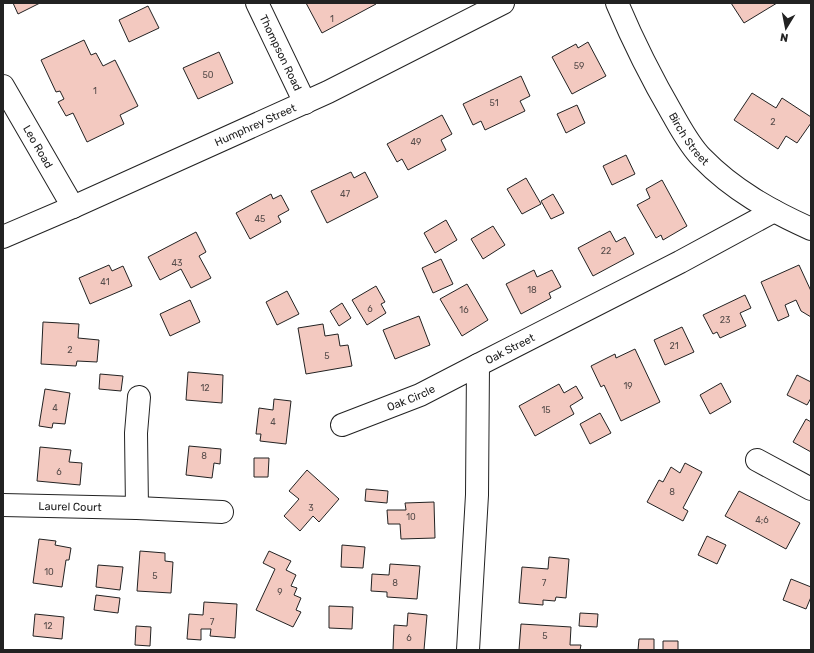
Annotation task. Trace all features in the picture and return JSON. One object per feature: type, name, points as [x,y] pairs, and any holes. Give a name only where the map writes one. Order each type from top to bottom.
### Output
[{"type":"street","name":"Thompson Road","points":[[257,3],[306,103]]},
{"type":"street","name":"Humphrey Street","points":[[3,237],[306,103],[503,3]]},
{"type":"street","name":"Birch Street","points":[[617,3],[629,31],[663,98],[682,131],[700,157],[735,188],[774,211],[811,229]]},
{"type":"street","name":"Leo Road","points":[[3,86],[73,207]]},
{"type":"street","name":"Oak Street","points":[[468,650],[477,495],[478,365],[680,262],[774,211]]},
{"type":"street","name":"Oak Circle","points":[[342,425],[420,395],[478,365]]},
{"type":"street","points":[[137,508],[136,433],[139,397]]},
{"type":"street","points":[[756,460],[811,489]]},
{"type":"street","name":"Laurel Court","points":[[3,505],[137,508],[222,512]]},
{"type":"building","points":[[13,3],[40,3],[18,14]]},
{"type":"building","points":[[306,3],[375,3],[376,4],[322,33]]},
{"type":"building","points":[[731,3],[777,3],[744,23]]},
{"type":"building","points":[[148,6],[159,28],[129,42],[119,20]]},
{"type":"building","points":[[84,40],[91,55],[96,53],[103,66],[115,60],[138,106],[120,115],[124,124],[87,142],[73,113],[66,116],[58,102],[64,99],[60,91],[56,92],[41,60]]},
{"type":"building","points":[[588,42],[606,76],[572,94],[552,57],[576,44],[578,48]]},
{"type":"building","points":[[219,52],[233,83],[198,99],[183,68]]},
{"type":"building","points":[[521,76],[530,96],[520,101],[525,111],[485,130],[481,121],[473,125],[463,104]]},
{"type":"building","points":[[752,93],[776,108],[782,98],[811,117],[811,123],[797,143],[786,136],[778,149],[734,120]]},
{"type":"building","points":[[577,105],[585,123],[566,133],[557,114]]},
{"type":"building","points":[[442,115],[452,134],[441,140],[446,150],[408,170],[402,159],[397,162],[387,144]]},
{"type":"building","points":[[626,155],[635,174],[612,185],[603,166]]},
{"type":"building","points":[[351,172],[354,178],[365,172],[378,197],[327,223],[311,191]]},
{"type":"building","points":[[526,178],[541,204],[522,214],[507,189]]},
{"type":"building","points":[[662,180],[687,226],[663,240],[661,235],[656,238],[637,205],[650,198],[646,189]]},
{"type":"building","points":[[271,194],[273,199],[281,195],[289,210],[278,216],[281,222],[250,239],[236,213]]},
{"type":"building","points":[[553,194],[564,213],[551,219],[541,201]]},
{"type":"building","points":[[446,220],[457,240],[435,253],[424,233]]},
{"type":"building","points":[[493,226],[505,245],[483,259],[471,239]]},
{"type":"building","points":[[610,231],[616,242],[625,237],[634,254],[593,276],[578,248]]},
{"type":"building","points":[[196,232],[206,252],[199,256],[211,278],[191,288],[181,269],[160,280],[148,257]]},
{"type":"building","points":[[441,259],[453,284],[433,293],[422,268]]},
{"type":"building","points":[[109,265],[112,271],[123,266],[132,286],[90,304],[79,278]]},
{"type":"building","points":[[799,265],[811,291],[811,317],[801,311],[796,300],[785,305],[789,316],[778,321],[761,282]]},
{"type":"building","points":[[534,270],[537,277],[552,270],[561,287],[549,293],[551,298],[521,314],[506,284]]},
{"type":"building","points":[[467,284],[488,320],[462,336],[440,299]]},
{"type":"building","points":[[376,286],[385,302],[381,304],[386,313],[367,325],[352,300]]},
{"type":"building","points":[[287,291],[299,314],[277,325],[266,302]]},
{"type":"building","points":[[745,295],[751,308],[740,313],[746,326],[720,338],[717,332],[713,334],[703,315]]},
{"type":"building","points":[[190,300],[200,322],[170,336],[160,314]]},
{"type":"building","points":[[342,303],[351,318],[339,326],[330,311]]},
{"type":"building","points":[[419,316],[430,345],[395,359],[383,330]]},
{"type":"building","points":[[43,322],[79,324],[78,338],[99,340],[97,362],[77,361],[76,366],[41,364]]},
{"type":"building","points":[[323,324],[325,336],[338,334],[340,346],[348,345],[352,366],[306,374],[298,328]]},
{"type":"building","points":[[682,327],[694,352],[665,365],[654,340]]},
{"type":"building","points":[[635,349],[660,402],[621,421],[604,385],[601,387],[591,366],[615,354],[616,358]]},
{"type":"building","points":[[188,372],[223,375],[222,403],[186,400]]},
{"type":"building","points":[[100,374],[123,376],[121,391],[99,389]]},
{"type":"building","points":[[797,375],[811,382],[811,398],[807,405],[787,395]]},
{"type":"building","points":[[721,383],[731,402],[710,414],[700,395]]},
{"type":"building","points":[[559,384],[564,393],[576,386],[583,398],[570,406],[574,414],[535,436],[519,406]]},
{"type":"building","points":[[45,389],[70,393],[65,424],[53,423],[52,428],[39,426]]},
{"type":"building","points":[[274,399],[291,401],[286,444],[260,441],[261,434],[256,434],[259,408],[273,410]]},
{"type":"building","points":[[600,413],[611,433],[590,444],[580,424]]},
{"type":"building","points":[[806,419],[811,422],[811,452],[793,442]]},
{"type":"building","points":[[189,446],[221,449],[220,464],[214,463],[212,478],[186,475]]},
{"type":"building","points":[[40,447],[71,450],[69,462],[82,463],[80,485],[37,481]]},
{"type":"building","points":[[254,458],[269,458],[268,477],[254,477]]},
{"type":"building","points":[[685,463],[702,472],[683,508],[688,511],[683,521],[647,502],[659,480],[663,482],[671,467],[680,473]]},
{"type":"building","points":[[307,470],[339,499],[319,522],[313,516],[300,531],[284,516],[299,499],[289,491]]},
{"type":"building","points":[[366,489],[388,491],[387,503],[365,501]]},
{"type":"building","points":[[739,491],[800,523],[786,549],[725,516]]},
{"type":"building","points":[[434,502],[435,538],[401,539],[400,524],[388,524],[387,510],[406,510],[405,503]]},
{"type":"building","points":[[707,536],[726,545],[717,564],[698,555]]},
{"type":"building","points":[[39,539],[56,541],[55,545],[71,548],[69,560],[66,560],[62,587],[33,583]]},
{"type":"building","points":[[342,545],[365,547],[363,568],[341,567]]},
{"type":"building","points":[[140,551],[165,553],[165,561],[173,562],[171,593],[137,591]]},
{"type":"building","points":[[269,551],[291,561],[286,570],[296,575],[291,586],[297,588],[294,595],[301,598],[296,610],[301,612],[293,627],[256,610],[275,569],[263,563]]},
{"type":"building","points":[[549,557],[569,559],[566,598],[556,597],[555,601],[543,600],[543,605],[519,603],[522,567],[548,569]]},
{"type":"building","points":[[390,564],[420,566],[417,599],[387,597],[387,592],[371,591],[372,574],[389,575]]},
{"type":"building","points":[[98,565],[123,567],[120,590],[96,587]]},
{"type":"building","points":[[791,579],[811,587],[811,597],[806,609],[783,600]]},
{"type":"building","points":[[96,595],[120,598],[118,613],[94,610]]},
{"type":"building","points":[[204,602],[237,604],[235,638],[210,636],[211,629],[201,629],[201,640],[187,639],[189,614],[203,615]]},
{"type":"building","points":[[329,606],[353,607],[352,629],[329,628]]},
{"type":"building","points":[[408,613],[427,615],[424,650],[393,650],[394,625],[407,626]]},
{"type":"building","points":[[580,613],[598,614],[597,627],[579,626]]},
{"type":"building","points":[[35,614],[64,617],[62,639],[33,636]]},
{"type":"building","points":[[521,624],[571,627],[570,645],[581,645],[580,650],[519,650]]},
{"type":"building","points":[[136,626],[151,627],[150,646],[135,645]]},
{"type":"building","points":[[639,639],[654,639],[654,650],[638,650]]},
{"type":"building","points":[[663,641],[678,641],[678,650],[663,650]]}]
